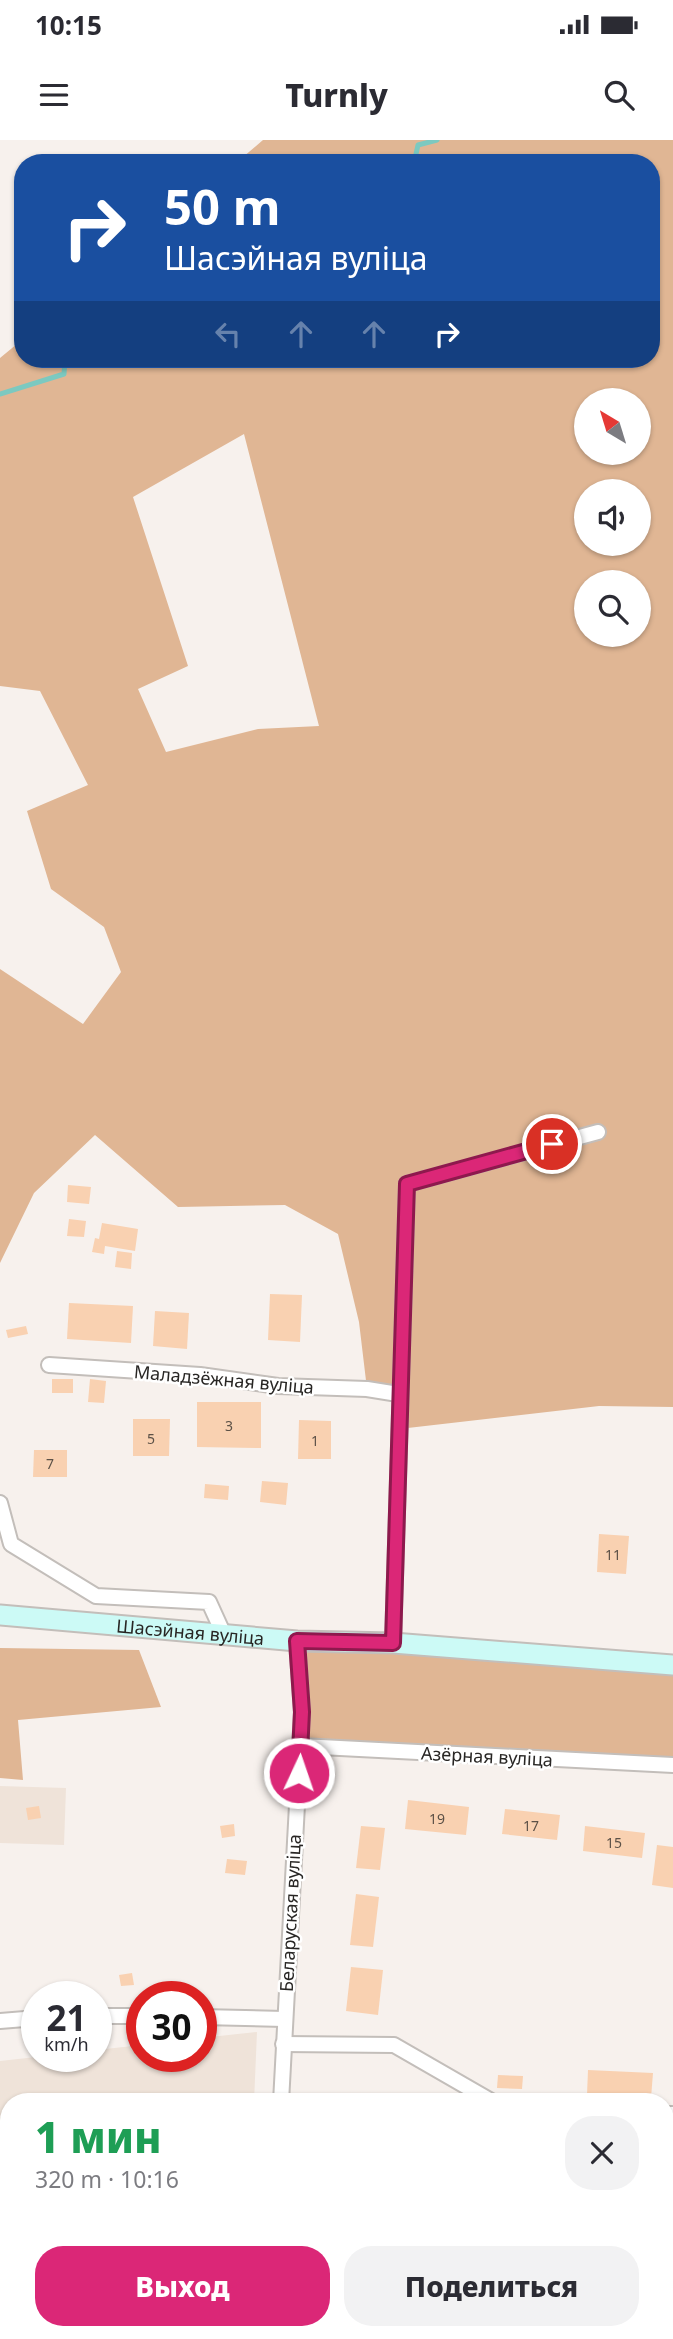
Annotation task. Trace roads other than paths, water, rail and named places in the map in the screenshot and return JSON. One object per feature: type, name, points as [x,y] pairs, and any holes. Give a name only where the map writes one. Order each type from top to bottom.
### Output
[{"type":"main road","name":"Шасэйная вуліца","points":[[0,1615],[297,1641],[393,1643],[673,1665]]},
{"type":"street","points":[[393,1643],[398,1394],[407,1184],[598,1132]]},
{"type":"street","name":"Маладзёжная вуліца","points":[[49,1365],[200,1375],[278,1386],[366,1389],[398,1394]]},
{"type":"street","points":[[0,1503],[11,1545],[96,1596],[209,1602],[224,1635]]},
{"type":"street","name":"Беларуская вуліца","points":[[281,2093],[302,1712],[297,1641]]},
{"type":"street","name":"Азёрная вуліца","points":[[300,1746],[673,1765]]},
{"type":"street","points":[[217,2017],[284,2019]]},
{"type":"street","points":[[0,2021],[21,2019]]},
{"type":"street","points":[[283,2044],[394,2045],[478,2093]]},
{"type":"waterway","points":[[416,154],[418,145],[437,140]]},
{"type":"waterway","points":[[0,394],[64,374],[64,368]]}]
